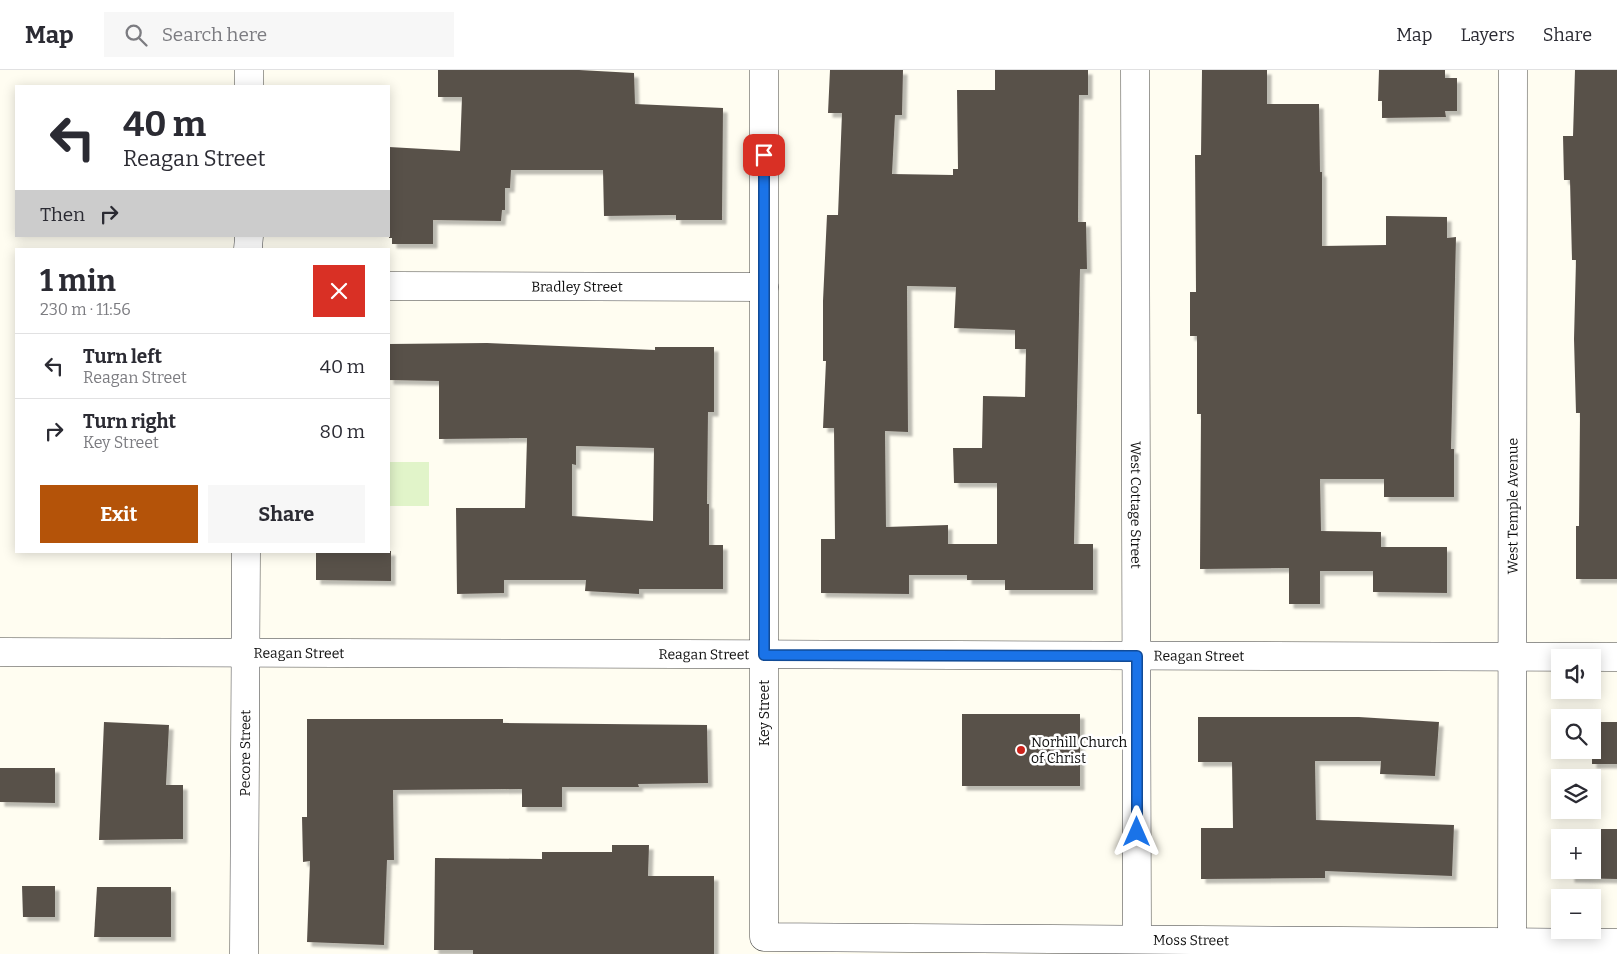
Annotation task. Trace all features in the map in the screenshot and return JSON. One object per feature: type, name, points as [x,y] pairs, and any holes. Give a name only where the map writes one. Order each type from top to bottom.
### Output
[{"type":"street","points":[[249,70],[249,85]]},
{"type":"street","name":"Key Street","points":[[764,70],[764,937]]},
{"type":"street","name":"West Cottage Street","points":[[1134,70],[1137,656],[1136,939]]},
{"type":"street","name":"West Temple Avenue","points":[[1512,942],[1513,70]]},
{"type":"street","name":"Bradley Street","points":[[390,286],[764,287]]},
{"type":"street","name":"Pecore Street","points":[[244,954],[246,553]]},
{"type":"street","name":"Reagan Street","points":[[0,652],[1617,657]]},
{"type":"street","name":"Moss Street","points":[[764,937],[1055,947],[1136,939],[1512,942],[1569,948],[1617,943]]},
{"type":"green space","points":[[390,462],[429,462],[429,506],[390,506]]},
{"type":"building","points":[[438,70],[579,70],[634,73],[635,104],[723,108],[722,220],[676,220],[676,215],[604,216],[603,170],[511,170],[510,188],[505,188],[505,210],[502,210],[501,221],[433,220],[433,244],[392,244],[392,238],[389,238],[390,147],[460,151],[462,97],[438,97]]},
{"type":"building","points":[[830,70],[903,70],[902,115],[895,115],[892,174],[953,175],[953,169],[958,169],[957,90],[995,90],[995,70],[1088,70],[1088,95],[1079,95],[1078,222],[1086,222],[1087,269],[1080,269],[1074,544],[1093,544],[1093,590],[1005,590],[1005,580],[967,580],[967,575],[909,575],[909,594],[821,593],[821,539],[835,539],[834,428],[823,428],[826,361],[823,361],[823,301],[827,215],[838,215],[842,113],[828,113]],"holes":[[[907,286],[956,287],[954,328],[1015,330],[1015,349],[1026,349],[1025,397],[983,396],[982,448],[953,448],[954,483],[997,483],[997,544],[948,544],[948,525],[886,527],[885,431],[908,432]]]},
{"type":"building","points":[[1202,70],[1267,70],[1267,104],[1319,104],[1320,172],[1322,172],[1322,246],[1386,245],[1386,216],[1447,217],[1447,238],[1456,237],[1451,449],[1454,449],[1454,497],[1384,497],[1384,479],[1320,479],[1321,531],[1381,532],[1381,547],[1447,547],[1447,593],[1373,592],[1373,571],[1320,571],[1320,604],[1289,604],[1289,568],[1200,569],[1201,414],[1197,414],[1197,336],[1190,336],[1190,292],[1196,292],[1195,155],[1201,155]]},
{"type":"building","points":[[1379,70],[1445,70],[1445,78],[1457,78],[1457,111],[1445,111],[1446,117],[1382,118],[1382,101],[1378,101]]},
{"type":"building","points":[[1575,70],[1617,70],[1617,579],[1576,579],[1576,526],[1579,526],[1580,413],[1576,413],[1574,339],[1576,260],[1572,260],[1570,180],[1564,180],[1563,136],[1573,136]]},
{"type":"building","points":[[487,343],[655,350],[655,347],[714,347],[714,412],[708,412],[707,504],[709,504],[709,545],[723,545],[723,589],[639,589],[639,594],[585,591],[586,580],[504,580],[504,593],[457,594],[456,508],[525,508],[527,438],[439,439],[439,381],[390,380],[390,344]],"holes":[[[576,446],[654,448],[653,521],[572,516],[572,464],[576,465]]]},
{"type":"building","points":[[391,551],[391,581],[316,580],[316,553],[390,553]]},
{"type":"building","name":"Norhill Church of Christ","points":[[962,714],[1080,714],[1080,786],[962,786]]},
{"type":"building","points":[[1198,717],[1359,717],[1439,722],[1435,776],[1380,774],[1381,761],[1315,761],[1316,820],[1454,825],[1452,876],[1325,871],[1325,878],[1201,879],[1201,828],[1233,828],[1232,762],[1198,762]]},
{"type":"building","points":[[307,719],[503,719],[503,723],[707,725],[708,783],[638,784],[639,787],[562,787],[562,807],[522,807],[522,789],[393,790],[394,860],[387,860],[384,945],[307,942],[310,861],[303,862],[302,817],[307,817]]},
{"type":"building","points":[[104,722],[169,725],[166,785],[183,785],[183,839],[99,840]]},
{"type":"building","points":[[1601,722],[1617,722],[1617,764],[1592,764],[1592,759],[1601,759]]},
{"type":"building","points":[[0,768],[55,768],[55,803],[0,802]]},
{"type":"building","points":[[1601,829],[1617,829],[1617,879],[1601,879]]},
{"type":"building","points":[[612,845],[649,845],[648,876],[714,876],[714,954],[473,954],[473,950],[434,950],[435,858],[542,859],[542,852],[612,852]]},
{"type":"building","points":[[22,886],[55,886],[55,917],[23,917]]},
{"type":"building","points":[[97,887],[171,887],[171,937],[94,937]]},
{"type":"place","name":"Norhill Church of Christ","points":[[1021,750]]},
{"type":"route","points":[[764,155],[764,655],[1137,656],[1137,832]]}]
